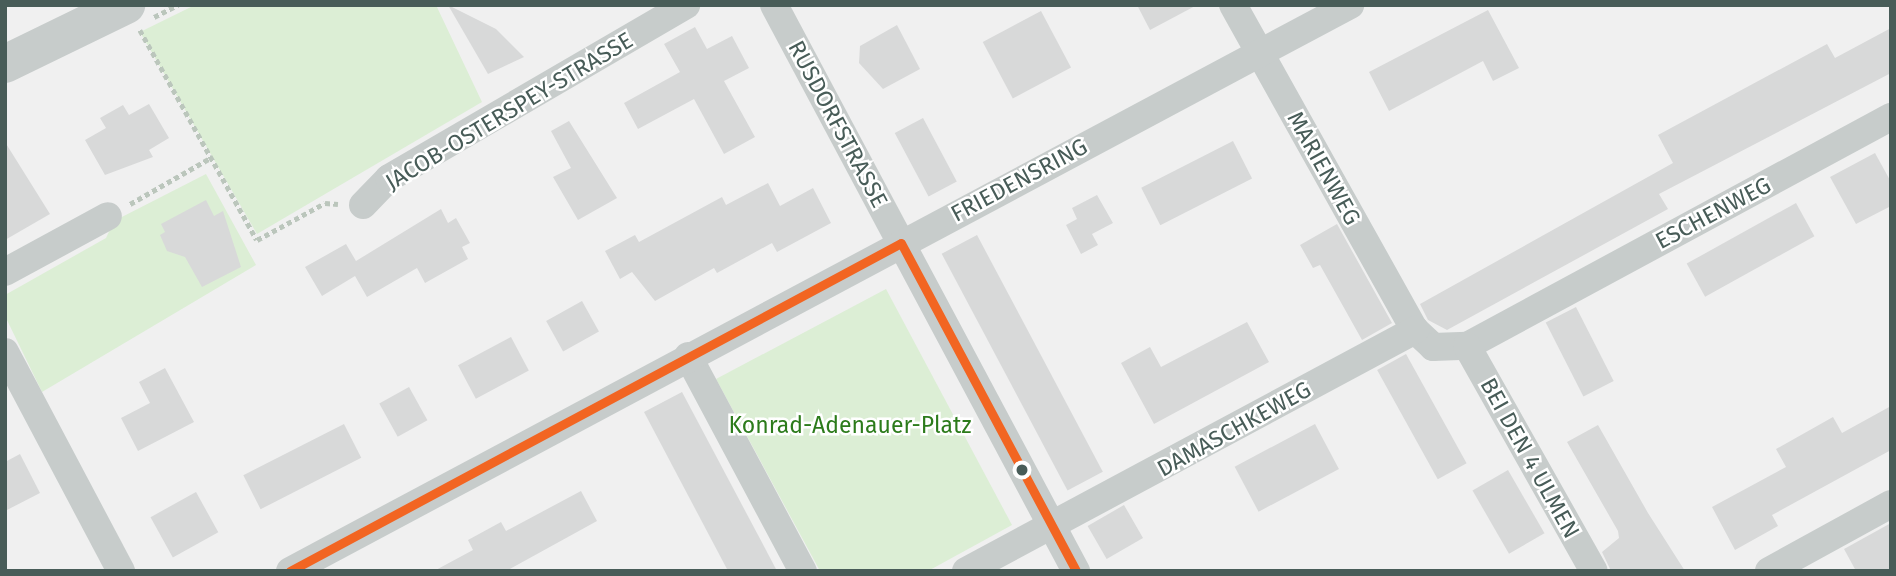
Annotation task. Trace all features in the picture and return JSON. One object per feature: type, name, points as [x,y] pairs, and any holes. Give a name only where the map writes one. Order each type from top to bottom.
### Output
[{"type":"main road","points":[[5,64],[132,15]]},
{"type":"street","name":"JACOB-OSTERSPEY-STRASSE","points":[[363,205],[389,178],[686,5]]},
{"type":"street","name":"RUSDORFSTRASSE","points":[[774,5],[901,243]]},
{"type":"street","name":"MARIENWEG","points":[[1233,5],[1415,330]]},
{"type":"street","name":"FRIEDENSRING","points":[[290,571],[688,356],[1350,5]]},
{"type":"street","name":"ESCHENWEG","points":[[1467,346],[1891,117]]},
{"type":"street","points":[[5,272],[108,216]]},
{"type":"street","points":[[901,243],[1076,571]]},
{"type":"street","points":[[1415,330],[1433,347],[1467,346]]},
{"type":"street","name":"DAMASCHKEWEG","points":[[1054,527],[1415,330]]},
{"type":"street","name":"BEI DEN 4 ULMEN","points":[[1467,346],[1594,571]]},
{"type":"street","points":[[5,352],[121,571]]},
{"type":"street","points":[[688,356],[803,571]]},
{"type":"street","points":[[1769,571],[1891,504]]},
{"type":"street","points":[[966,571],[1054,527]]},
{"type":"path","points":[[108,216],[212,157],[132,15]]},
{"type":"path","name":"JACOB-OSTERSPEY-STRASSE","points":[[212,157],[257,240],[325,203],[363,205]]},
{"type":"green space","points":[[195,5],[436,5],[482,102],[257,234],[140,32]]},
{"type":"green space","points":[[206,174],[256,265],[42,392],[5,316],[5,295],[106,238],[114,221]]},
{"type":"green space","name":"Konrad-Adenauer-Platz","points":[[886,289],[1012,525],[928,571],[820,571],[716,379]]},
{"type":"building","points":[[448,5],[496,29],[524,57],[488,74]]},
{"type":"building","points":[[1137,5],[1197,5],[1150,30]]},
{"type":"building","points":[[1488,10],[1519,68],[1493,81],[1483,61],[1389,111],[1369,72]]},
{"type":"building","points":[[1041,11],[1071,68],[1013,98],[983,42]]},
{"type":"building","points":[[897,25],[920,69],[883,89],[859,63],[860,46]]},
{"type":"building","points":[[695,27],[707,49],[732,36],[749,68],[724,81],[755,137],[724,154],[694,99],[638,129],[624,103],[680,72],[664,44]]},
{"type":"building","points":[[1891,28],[1891,73],[1659,194],[1668,209],[1447,330],[1428,320],[1420,304],[1673,163],[1658,135],[1827,44],[1835,58]]},
{"type":"building","points":[[149,104],[169,138],[149,150],[153,157],[105,175],[85,140],[106,128],[100,118],[123,105],[129,115]]},
{"type":"building","points":[[923,118],[957,182],[929,197],[895,133]]},
{"type":"building","points":[[569,121],[617,198],[578,220],[553,177],[571,168],[551,131]]},
{"type":"building","points":[[1233,141],[1252,178],[1160,225],[1141,188]]},
{"type":"building","points":[[5,142],[50,214],[5,240]]},
{"type":"building","points":[[1875,153],[1891,182],[1891,206],[1856,224],[1830,177]]},
{"type":"building","points":[[768,183],[780,206],[813,188],[831,223],[777,252],[772,243],[717,273],[714,268],[655,301],[632,272],[620,279],[605,251],[635,235],[639,242],[722,197],[726,205]]},
{"type":"building","points":[[1097,195],[1113,223],[1092,234],[1098,245],[1081,254],[1066,225],[1077,219],[1072,208]]},
{"type":"building","points":[[206,200],[214,216],[223,211],[241,267],[202,287],[185,257],[167,251],[160,235],[165,232],[161,224]]},
{"type":"building","points":[[1796,203],[1814,236],[1705,297],[1687,264]]},
{"type":"building","points":[[441,209],[448,223],[456,218],[470,243],[462,247],[468,259],[425,283],[417,268],[367,297],[355,276],[322,296],[305,267],[346,244],[356,261]]},
{"type":"building","points":[[1337,224],[1392,323],[1362,340],[1320,265],[1313,268],[1300,245]]},
{"type":"building","points":[[977,235],[1103,472],[1068,490],[942,254]]},
{"type":"building","points":[[582,301],[599,332],[563,351],[546,321]]},
{"type":"building","points":[[1576,307],[1614,381],[1583,396],[1546,322]]},
{"type":"building","points":[[1247,322],[1269,362],[1154,424],[1121,363],[1150,347],[1161,367]]},
{"type":"building","points":[[511,337],[529,371],[476,399],[458,365]]},
{"type":"building","points":[[1406,354],[1467,463],[1438,479],[1377,370]]},
{"type":"building","points":[[165,368],[194,422],[138,451],[121,418],[150,403],[139,382]]},
{"type":"building","points":[[409,387],[427,420],[398,437],[379,403]]},
{"type":"building","points":[[682,392],[777,571],[728,571],[644,412]]},
{"type":"building","points":[[1891,406],[1891,450],[1772,515],[1778,526],[1735,550],[1712,507],[1786,467],[1776,449],[1833,417],[1842,433]]},
{"type":"building","points":[[344,424],[361,458],[261,509],[243,475]]},
{"type":"building","points":[[1315,424],[1339,469],[1259,512],[1235,467]]},
{"type":"building","points":[[1598,425],[1685,571],[1611,571],[1602,552],[1619,538],[1618,531],[1567,442]]},
{"type":"building","points":[[20,454],[40,493],[5,511],[5,462]]},
{"type":"building","points":[[1508,470],[1545,533],[1509,554],[1472,490]]},
{"type":"building","points":[[581,491],[597,521],[506,571],[434,571],[473,550],[468,540],[501,522],[506,531]]},
{"type":"building","points":[[196,492],[218,532],[173,557],[151,517]]},
{"type":"building","points":[[1124,505],[1143,538],[1107,559],[1088,526]]},
{"type":"building","points":[[1891,523],[1891,571],[1856,571],[1844,549]]},
{"type":"transit line","points":[[901,243],[1076,571]]},
{"type":"transit line","points":[[290,571],[901,243]]}]
